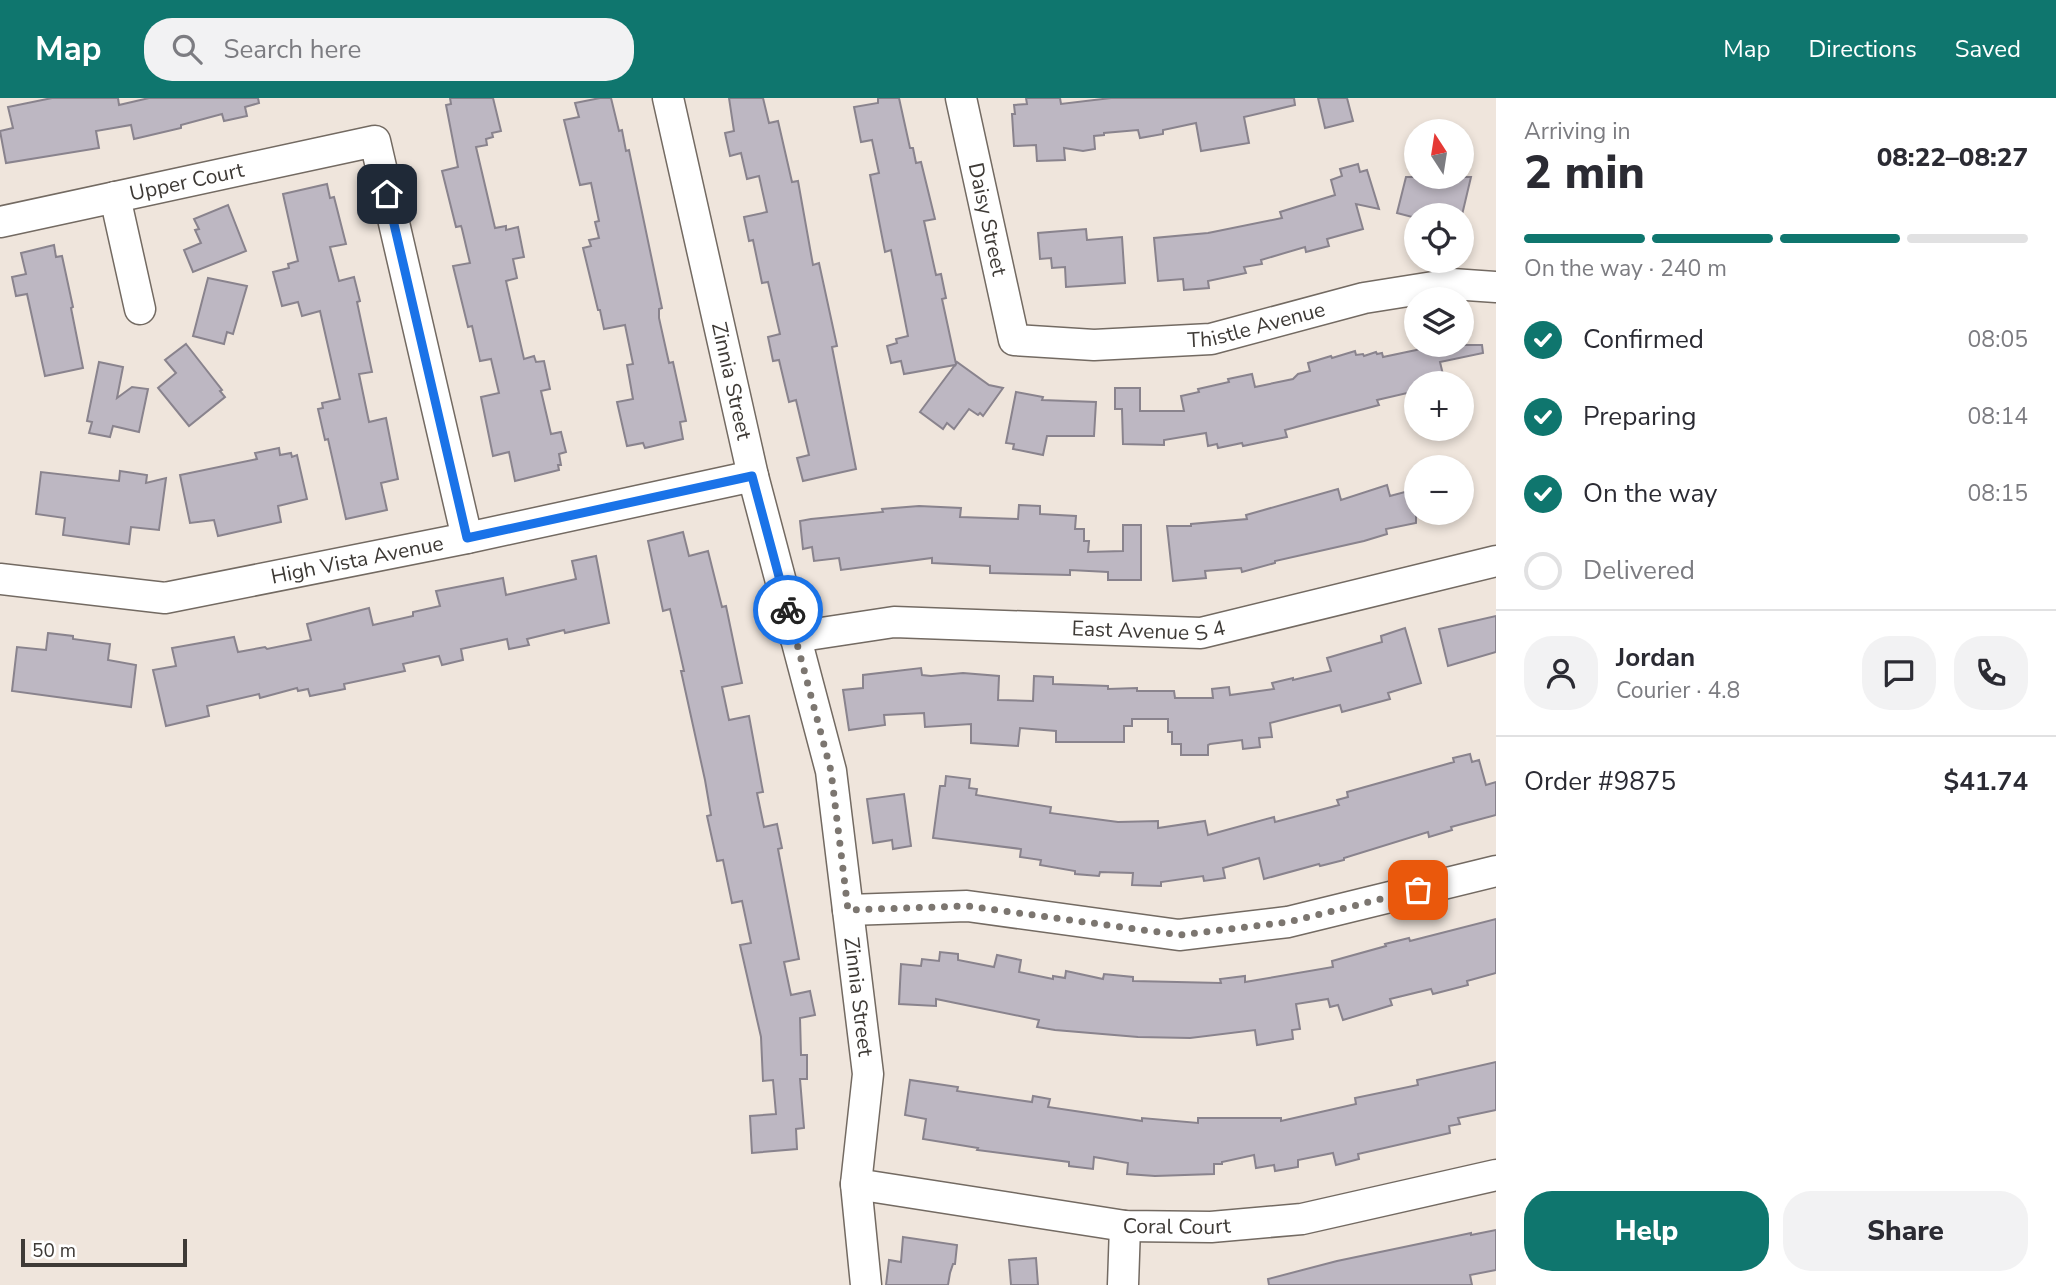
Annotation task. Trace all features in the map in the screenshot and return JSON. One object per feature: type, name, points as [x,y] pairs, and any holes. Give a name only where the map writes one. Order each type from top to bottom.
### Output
[{"type":"street","name":"Zinnia Street","points":[[668,98],[752,476],[831,771],[868,1074],[856,1184],[866,1285]]},
{"type":"street","name":"Daisy Street","points":[[961,98],[1014,340]]},
{"type":"street","name":"Upper Court","points":[[0,222],[375,141],[467,538]]},
{"type":"street","points":[[115,197],[140,309]]},
{"type":"street","name":"Thistle Avenue","points":[[1014,340],[1094,345],[1211,339],[1364,298],[1452,284],[1496,287]]},
{"type":"street","name":"High Vista Avenue","points":[[0,579],[165,598],[467,538],[752,476]]},
{"type":"street","name":"East Avenue S 4","points":[[795,637],[894,622],[1201,633],[1496,561]]},
{"type":"street","points":[[848,910],[967,906],[1180,935],[1288,922],[1496,871]]},
{"type":"street","name":"Coral Court","points":[[856,1184],[1125,1226],[1211,1227],[1302,1219],[1496,1175]]},
{"type":"street","points":[[1123,1285],[1125,1226]]},
{"type":"building","points":[[52,98],[118,98],[119,105],[149,98],[258,98],[259,103],[245,107],[247,116],[224,121],[222,114],[181,125],[181,128],[134,139],[131,125],[96,131],[99,148],[6,163],[0,131],[13,128],[8,107]]},
{"type":"building","points":[[450,98],[493,98],[501,131],[492,133],[493,137],[486,139],[487,145],[476,147],[495,228],[506,226],[506,230],[518,227],[524,257],[513,259],[517,278],[506,281],[524,359],[534,356],[536,362],[544,361],[550,389],[541,391],[551,434],[561,432],[566,452],[559,454],[559,470],[515,481],[509,452],[493,456],[481,397],[499,393],[491,359],[480,361],[472,326],[468,327],[453,266],[470,263],[461,226],[456,227],[442,171],[458,167],[446,105],[451,104]]},
{"type":"building","points":[[611,98],[619,131],[622,130],[626,151],[629,150],[662,308],[659,309],[659,318],[669,363],[673,362],[686,421],[680,422],[683,439],[645,448],[643,443],[627,446],[617,402],[633,399],[627,365],[633,364],[625,325],[604,329],[598,310],[583,248],[591,246],[589,240],[599,238],[595,222],[599,221],[591,183],[580,185],[564,120],[579,117],[575,103]]},
{"type":"building","points":[[729,98],[763,98],[769,123],[778,121],[792,182],[798,181],[813,265],[819,263],[837,346],[832,347],[856,469],[803,481],[797,458],[809,455],[796,400],[789,402],[779,360],[773,361],[768,337],[780,334],[768,282],[762,283],[753,240],[749,241],[744,217],[767,212],[759,176],[747,179],[741,153],[730,156],[725,133],[734,131]]},
{"type":"building","points":[[878,98],[899,98],[910,148],[913,148],[916,163],[921,162],[935,219],[924,221],[936,275],[941,274],[946,298],[942,299],[956,364],[957,362],[989,385],[1003,388],[983,416],[969,409],[954,429],[947,423],[943,429],[920,412],[955,365],[904,374],[901,361],[891,363],[887,346],[897,343],[896,339],[908,336],[891,250],[885,252],[870,175],[879,173],[872,140],[861,142],[854,107],[878,103]]},
{"type":"building","points":[[1026,98],[1060,98],[1061,104],[1111,98],[1294,98],[1295,105],[1244,117],[1249,143],[1201,151],[1196,123],[1140,138],[1138,130],[1104,133],[1094,136],[1095,149],[1083,151],[1064,148],[1065,160],[1037,161],[1036,145],[1014,146],[1014,105],[1027,104]]},
{"type":"building","points":[[1318,98],[1347,98],[1353,121],[1325,128]]},
{"type":"building","points":[[1358,164],[1360,172],[1367,170],[1379,209],[1356,204],[1363,229],[1327,239],[1329,246],[1306,252],[1305,247],[1261,260],[1262,264],[1244,267],[1246,273],[1208,281],[1209,288],[1184,290],[1183,279],[1158,281],[1154,238],[1208,233],[1282,218],[1280,212],[1335,195],[1331,180],[1342,176],[1340,169]]},
{"type":"building","points":[[327,184],[330,198],[334,197],[346,244],[330,247],[339,281],[354,277],[360,301],[357,302],[372,372],[359,374],[369,422],[386,418],[398,479],[381,483],[387,510],[346,519],[328,439],[325,440],[318,409],[323,408],[322,403],[340,399],[320,311],[302,316],[298,302],[282,306],[273,272],[289,268],[288,264],[298,261],[283,194]]},
{"type":"building","points":[[1404,185],[1404,189],[1468,189],[1465,203],[1404,203],[1404,215],[1397,213]]},
{"type":"building","points":[[228,205],[246,251],[193,272],[184,250],[201,243],[195,230],[199,229],[194,219]]},
{"type":"building","points":[[1086,229],[1087,240],[1122,237],[1125,283],[1066,287],[1065,267],[1052,268],[1051,258],[1040,259],[1038,233]]},
{"type":"building","points":[[54,245],[56,257],[62,256],[83,368],[45,376],[27,294],[16,296],[12,277],[26,274],[21,253]]},
{"type":"building","points":[[208,278],[247,286],[233,334],[227,332],[224,344],[193,336]]},
{"type":"building","points":[[186,344],[225,397],[189,426],[158,388],[176,373],[165,360]]},
{"type":"building","points":[[1474,345],[1482,345],[1483,353],[1474,355]]},
{"type":"building","points":[[1355,351],[1356,355],[1364,356],[1382,353],[1383,357],[1404,353],[1404,357],[1464,357],[1440,362],[1442,371],[1404,371],[1404,394],[1377,400],[1379,405],[1285,430],[1287,437],[1218,448],[1217,444],[1208,446],[1206,433],[1164,440],[1164,445],[1123,444],[1122,409],[1115,409],[1115,388],[1140,388],[1140,411],[1184,411],[1181,396],[1229,382],[1228,379],[1252,374],[1255,387],[1293,379],[1298,374],[1310,371],[1308,363],[1331,356],[1332,358]]},
{"type":"building","points":[[99,362],[123,367],[117,398],[132,387],[148,389],[139,432],[113,426],[110,437],[89,433],[92,422],[87,421]]},
{"type":"building","points":[[1016,392],[1043,397],[1042,400],[1096,402],[1094,436],[1047,436],[1043,455],[1013,449],[1014,444],[1006,443]]},
{"type":"building","points":[[279,448],[280,455],[297,455],[307,499],[278,506],[281,522],[218,536],[214,520],[190,523],[180,475],[257,459],[255,453]]},
{"type":"building","points":[[120,471],[147,475],[146,483],[166,478],[159,530],[131,527],[129,544],[63,535],[65,518],[36,514],[41,472],[119,481]]},
{"type":"building","points":[[1387,485],[1390,496],[1404,492],[1406,525],[1386,529],[1387,534],[1364,541],[1275,561],[1242,572],[1241,568],[1205,571],[1206,578],[1173,581],[1167,526],[1247,519],[1246,515],[1338,489],[1341,500]]},
{"type":"building","points":[[1019,505],[1040,506],[1040,514],[1076,516],[1075,529],[1084,529],[1084,541],[1089,541],[1088,552],[1123,551],[1123,525],[1141,525],[1141,580],[1108,580],[1108,572],[1070,570],[1070,575],[990,573],[990,566],[932,563],[932,558],[841,570],[839,558],[814,561],[812,547],[803,549],[800,521],[919,506],[961,508],[960,517],[1018,519]]},
{"type":"building","points":[[683,532],[689,556],[708,551],[722,607],[726,606],[742,683],[722,687],[729,720],[749,716],[763,792],[757,793],[764,827],[777,824],[782,848],[778,849],[799,959],[784,962],[791,995],[810,991],[815,1015],[800,1018],[801,1055],[807,1055],[807,1079],[800,1079],[804,1128],[796,1129],[797,1149],[752,1153],[750,1116],[776,1114],[773,1080],[763,1081],[761,1037],[740,945],[751,943],[742,901],[732,903],[723,860],[717,861],[707,816],[711,815],[705,780],[681,671],[684,671],[670,609],[663,611],[648,541]]},
{"type":"building","points":[[596,556],[609,623],[527,639],[529,645],[509,649],[507,639],[461,649],[463,660],[442,665],[439,656],[403,664],[405,671],[344,684],[345,689],[310,696],[308,689],[298,691],[297,688],[260,698],[259,694],[207,706],[209,716],[166,726],[153,670],[176,666],[172,648],[234,637],[238,652],[311,640],[307,624],[369,608],[373,625],[413,616],[413,612],[440,606],[436,591],[503,578],[506,595],[576,579],[572,561]]},
{"type":"building","points":[[1496,616],[1496,652],[1448,666],[1439,629]]},
{"type":"building","points":[[1405,628],[1421,683],[1388,693],[1390,699],[1342,712],[1340,705],[1270,723],[1272,737],[1259,738],[1260,747],[1243,749],[1242,740],[1210,744],[1208,755],[1181,755],[1181,744],[1172,744],[1168,719],[1132,719],[1132,726],[1124,726],[1124,742],[1056,742],[1056,731],[1020,728],[1018,746],[971,743],[971,724],[925,727],[924,713],[884,715],[885,725],[849,730],[843,690],[863,688],[863,675],[921,668],[922,675],[931,676],[963,673],[999,676],[998,700],[1033,701],[1034,676],[1053,677],[1053,684],[1108,686],[1108,689],[1137,688],[1137,691],[1174,691],[1175,698],[1213,698],[1212,689],[1229,687],[1230,695],[1274,689],[1272,683],[1331,671],[1327,658],[1382,642],[1381,636]]},
{"type":"building","points":[[48,633],[110,644],[108,660],[136,665],[131,707],[12,691],[17,647],[46,650]]},
{"type":"building","points":[[1470,754],[1472,762],[1479,760],[1486,785],[1496,782],[1496,815],[1451,827],[1452,830],[1429,837],[1428,832],[1344,860],[1264,879],[1259,858],[1223,868],[1225,878],[1204,881],[1203,876],[1161,882],[1161,886],[1132,885],[1133,873],[1100,872],[1099,876],[1075,874],[1075,871],[1040,865],[1041,860],[1020,857],[1021,849],[933,838],[940,786],[945,786],[946,776],[970,779],[969,788],[977,789],[976,795],[1051,807],[1050,813],[1118,822],[1158,821],[1158,828],[1205,821],[1208,835],[1274,817],[1275,822],[1339,805],[1337,800],[1348,797],[1347,792],[1454,762],[1453,758]]},
{"type":"building","points":[[904,794],[911,846],[893,849],[892,840],[873,843],[867,799]]},
{"type":"building","points":[[1496,919],[1496,973],[1467,981],[1468,985],[1433,994],[1431,989],[1390,999],[1392,1005],[1343,1020],[1338,1005],[1330,1007],[1328,999],[1296,1004],[1300,1029],[1292,1030],[1293,1039],[1257,1045],[1255,1030],[1190,1038],[1138,1037],[1037,1027],[1039,1020],[936,999],[936,1006],[899,1004],[901,964],[921,966],[922,959],[939,961],[940,952],[958,954],[958,960],[994,967],[997,955],[1021,960],[1019,972],[1053,979],[1053,976],[1065,978],[1066,971],[1103,979],[1104,974],[1133,977],[1133,981],[1221,983],[1220,979],[1245,976],[1245,982],[1333,967],[1332,961],[1386,946],[1385,944],[1409,938],[1410,941]]},
{"type":"building","points":[[1496,1062],[1496,1110],[1458,1118],[1460,1124],[1449,1126],[1450,1133],[1358,1154],[1359,1159],[1336,1165],[1333,1153],[1298,1160],[1298,1167],[1275,1171],[1274,1165],[1256,1168],[1254,1155],[1214,1164],[1214,1174],[1127,1174],[1128,1163],[1094,1157],[1093,1169],[1069,1166],[1069,1162],[977,1150],[978,1148],[923,1139],[926,1119],[905,1115],[910,1080],[958,1087],[957,1091],[1032,1102],[1033,1096],[1050,1099],[1048,1107],[1142,1121],[1142,1118],[1198,1123],[1198,1118],[1281,1118],[1281,1121],[1356,1104],[1355,1098],[1418,1085],[1417,1080]]},
{"type":"building","points":[[1496,1230],[1496,1270],[1470,1275],[1472,1285],[1269,1285],[1268,1279],[1337,1261]]},
{"type":"building","points":[[903,1237],[957,1245],[955,1264],[948,1285],[886,1285],[889,1260],[901,1262]]},
{"type":"building","points":[[1036,1258],[1038,1285],[1011,1285],[1009,1260]]},
{"type":"way so far","points":[[788,610],[831,771],[848,910],[967,906],[1180,935],[1288,922],[1418,890]]},
{"type":"route","points":[[387,194],[467,538],[752,476],[788,610]]}]
